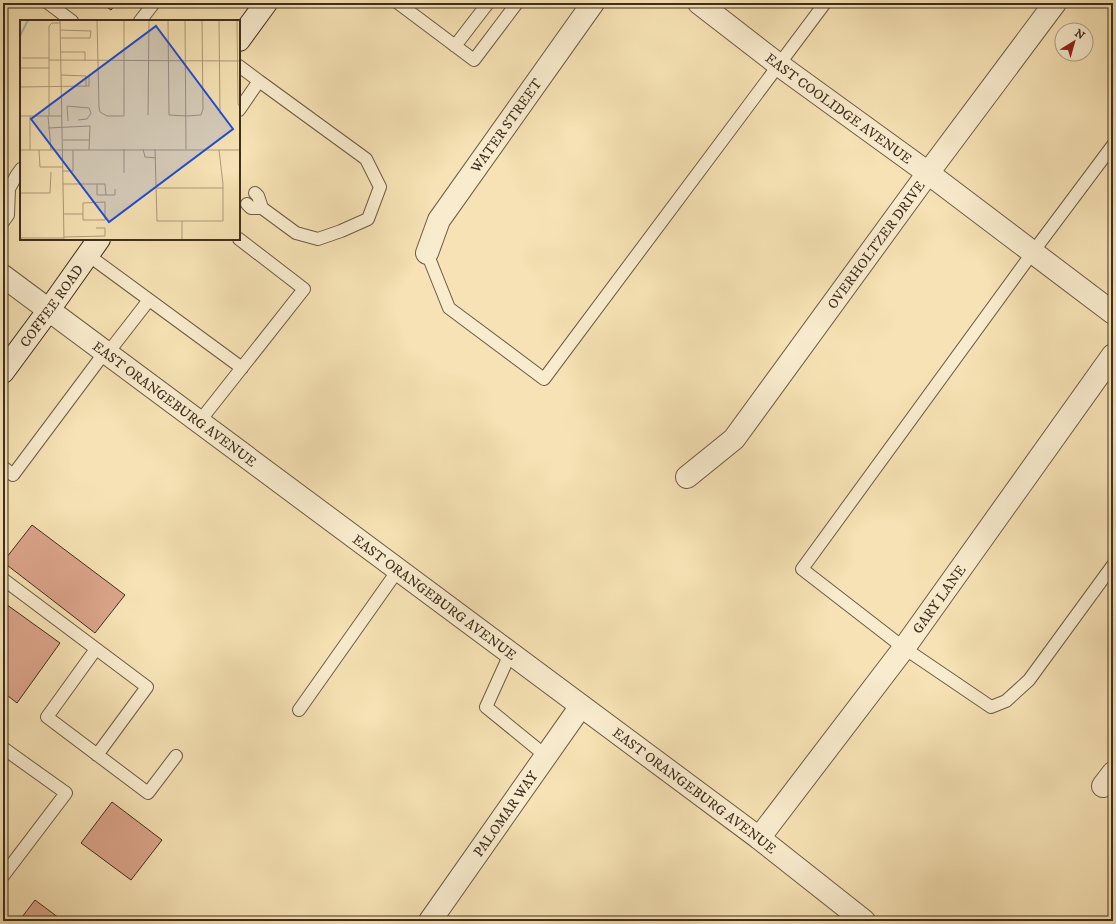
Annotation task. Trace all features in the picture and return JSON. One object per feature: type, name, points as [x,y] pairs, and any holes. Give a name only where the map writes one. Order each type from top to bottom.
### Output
[{"type":"street","points":[[240,39],[266,3]]},
{"type":"street","name":"WATER STREET","points":[[427,253],[439,220],[593,3]]},
{"type":"street","name":"EAST COOLIDGE AVENUE","points":[[699,3],[779,65],[928,173],[1113,313]]},
{"type":"street","name":"OVERHOLTZER DRIVE","points":[[687,477],[734,439],[928,173],[1055,3]]},
{"type":"street","name":"COFFEE ROAD","points":[[3,372],[93,247]]},
{"type":"street","name":"EAST ORANGEBURG AVENUE","points":[[3,276],[759,838],[864,921]]},
{"type":"street","name":"GARY LANE","points":[[759,838],[904,648],[1113,355]]},
{"type":"street","name":"PALOMAR WAY","points":[[430,921],[581,706]]},
{"type":"lane","points":[[48,3],[71,20]]},
{"type":"lane","points":[[141,20],[154,3]]},
{"type":"lane","points":[[398,3],[474,60],[517,3]]},
{"type":"lane","points":[[455,46],[488,3]]},
{"type":"lane","points":[[427,253],[450,308],[544,379],[825,3]]},
{"type":"lane","points":[[240,67],[366,159],[380,187],[368,219],[318,239],[296,233],[262,208],[258,196],[255,193]]},
{"type":"lane","points":[[240,108],[259,80]]},
{"type":"lane","points":[[1113,145],[1033,252],[802,569],[904,648],[991,707],[1006,701],[1029,680],[1113,565]]},
{"type":"lane","points":[[3,222],[8,215],[9,189],[20,170]]},
{"type":"lane","points":[[247,204],[251,208],[262,208]]},
{"type":"lane","points":[[199,422],[304,289],[240,240]]},
{"type":"lane","points":[[93,247],[149,300],[242,368]]},
{"type":"lane","points":[[3,468],[13,475],[106,353],[149,300]]},
{"type":"lane","points":[[299,710],[398,570]]},
{"type":"lane","points":[[3,579],[147,687],[98,755]]},
{"type":"lane","points":[[96,649],[47,717],[148,793],[176,756]]},
{"type":"lane","points":[[510,654],[486,708],[546,756]]},
{"type":"lane","points":[[3,748],[66,793],[3,876]]},
{"type":"building","points":[[101,3],[117,3],[111,10]]},
{"type":"building","points":[[32,525],[125,595],[95,633],[3,562]]},
{"type":"building","points":[[3,602],[60,643],[17,703],[3,692]]},
{"type":"building","points":[[112,802],[162,840],[131,880],[81,843]]},
{"type":"building","points":[[35,900],[63,921],[19,921]]}]
